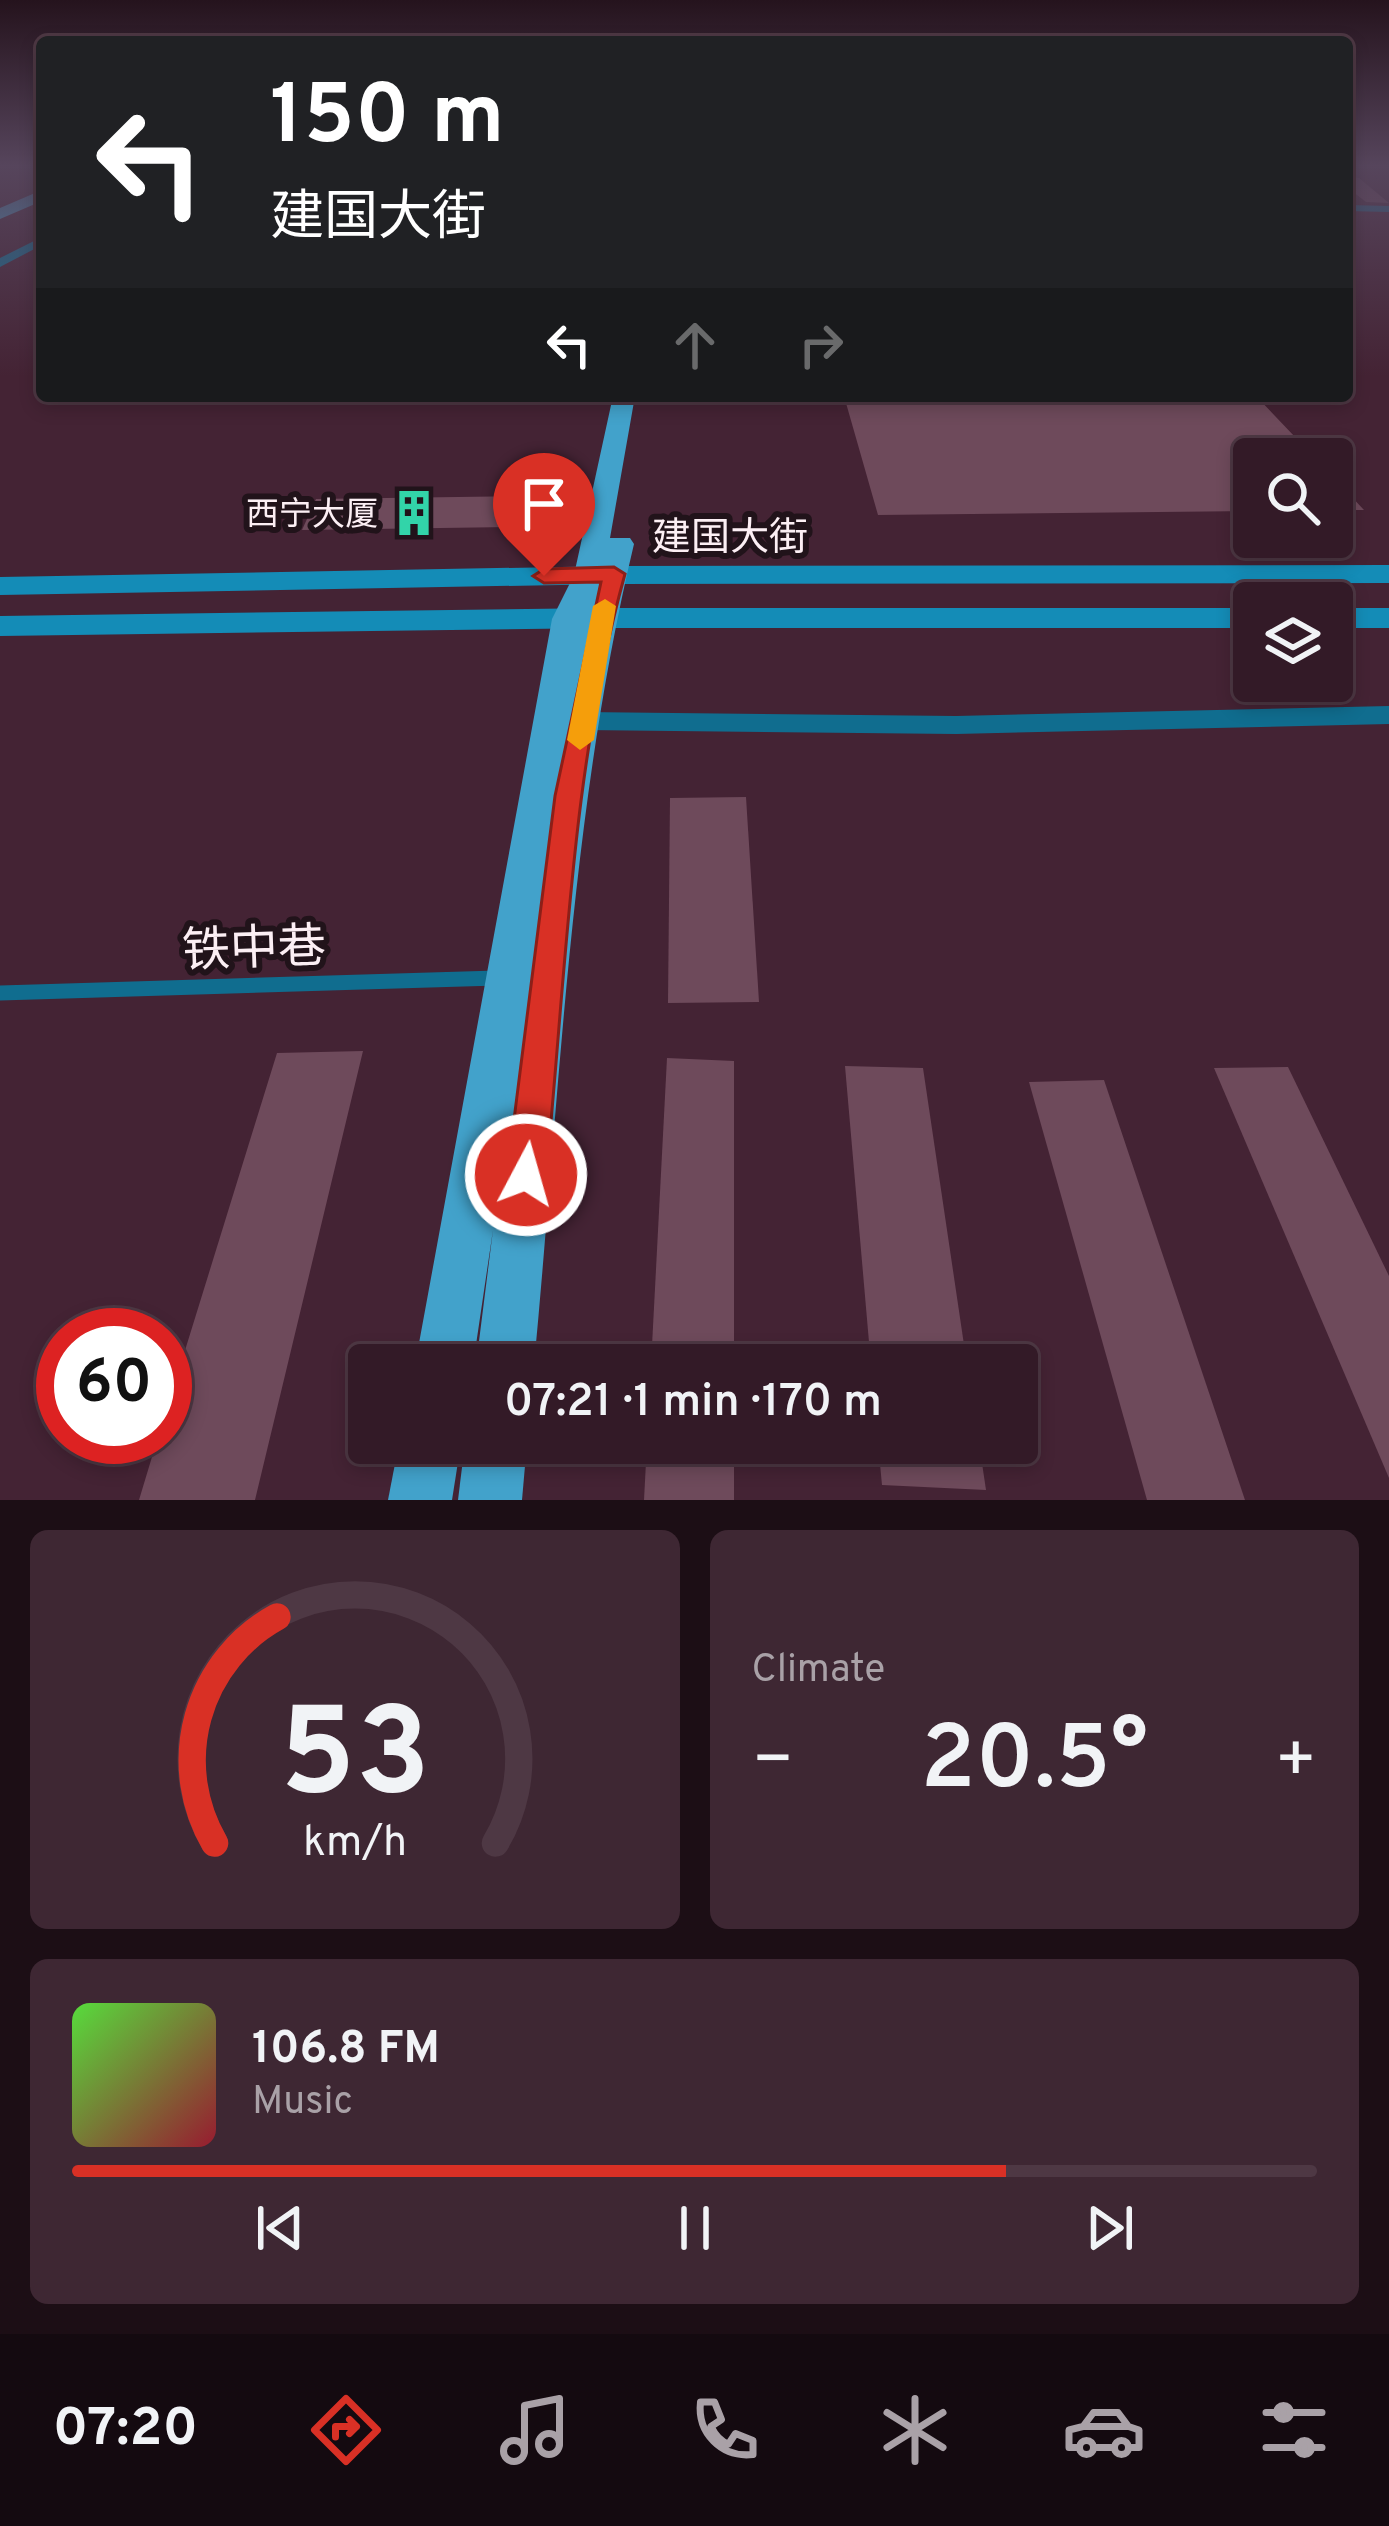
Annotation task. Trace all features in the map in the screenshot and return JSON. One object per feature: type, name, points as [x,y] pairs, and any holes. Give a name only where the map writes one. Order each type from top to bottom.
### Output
[{"type":"main road","points":[[602,575],[624,402]]},
{"type":"main road","points":[[448,1344],[510,978],[585,619],[602,575],[648,402]]},
{"type":"main road","points":[[507,1344],[569,796],[584,722],[585,619]]},
{"type":"main road","points":[[420,1500],[426,1464]]},
{"type":"main road","points":[[490,1500],[494,1464]]},
{"type":"street","points":[[0,263],[36,243]]},
{"type":"street","name":"建国大街","points":[[0,586],[602,575],[1389,574]]},
{"type":"street","points":[[0,626],[1233,618]]},
{"type":"street","points":[[1353,618],[1389,618]]},
{"type":"street","points":[[584,722],[956,725],[1389,715]]},
{"type":"lane","name":"铁中巷","points":[[0,993],[510,978]]},
{"type":"building","points":[[846,402],[1262,402],[1296,438],[1233,438],[1233,511],[878,515]]},
{"type":"building","name":"西宁大厦","points":[[522,496],[516,527],[302,530],[316,499]]},
{"type":"building","points":[[746,797],[759,1002],[668,1003],[670,798]]},
{"type":"building","points":[[363,1051],[255,1500],[139,1500],[150,1464],[192,1464],[192,1328],[277,1053]]},
{"type":"building","points":[[667,1058],[734,1061],[734,1344],[652,1344]]},
{"type":"building","points":[[845,1066],[923,1068],[964,1344],[869,1344]]},
{"type":"building","points":[[1288,1067],[1389,1276],[1389,1478],[1214,1068]]},
{"type":"building","points":[[1104,1080],[1245,1500],[1147,1500],[1029,1082]]},
{"type":"building","points":[[646,1464],[734,1464],[734,1500],[644,1500]]},
{"type":"building","points":[[880,1464],[982,1464],[986,1490],[882,1485]]},
{"type":"slow traffic","points":[[580,740],[605,606]]},
{"type":"place","name":"西宁大厦","points":[[414,513]]},
{"type":"route","points":[[526,1175],[569,796],[601,619],[614,574],[544,576]]}]
